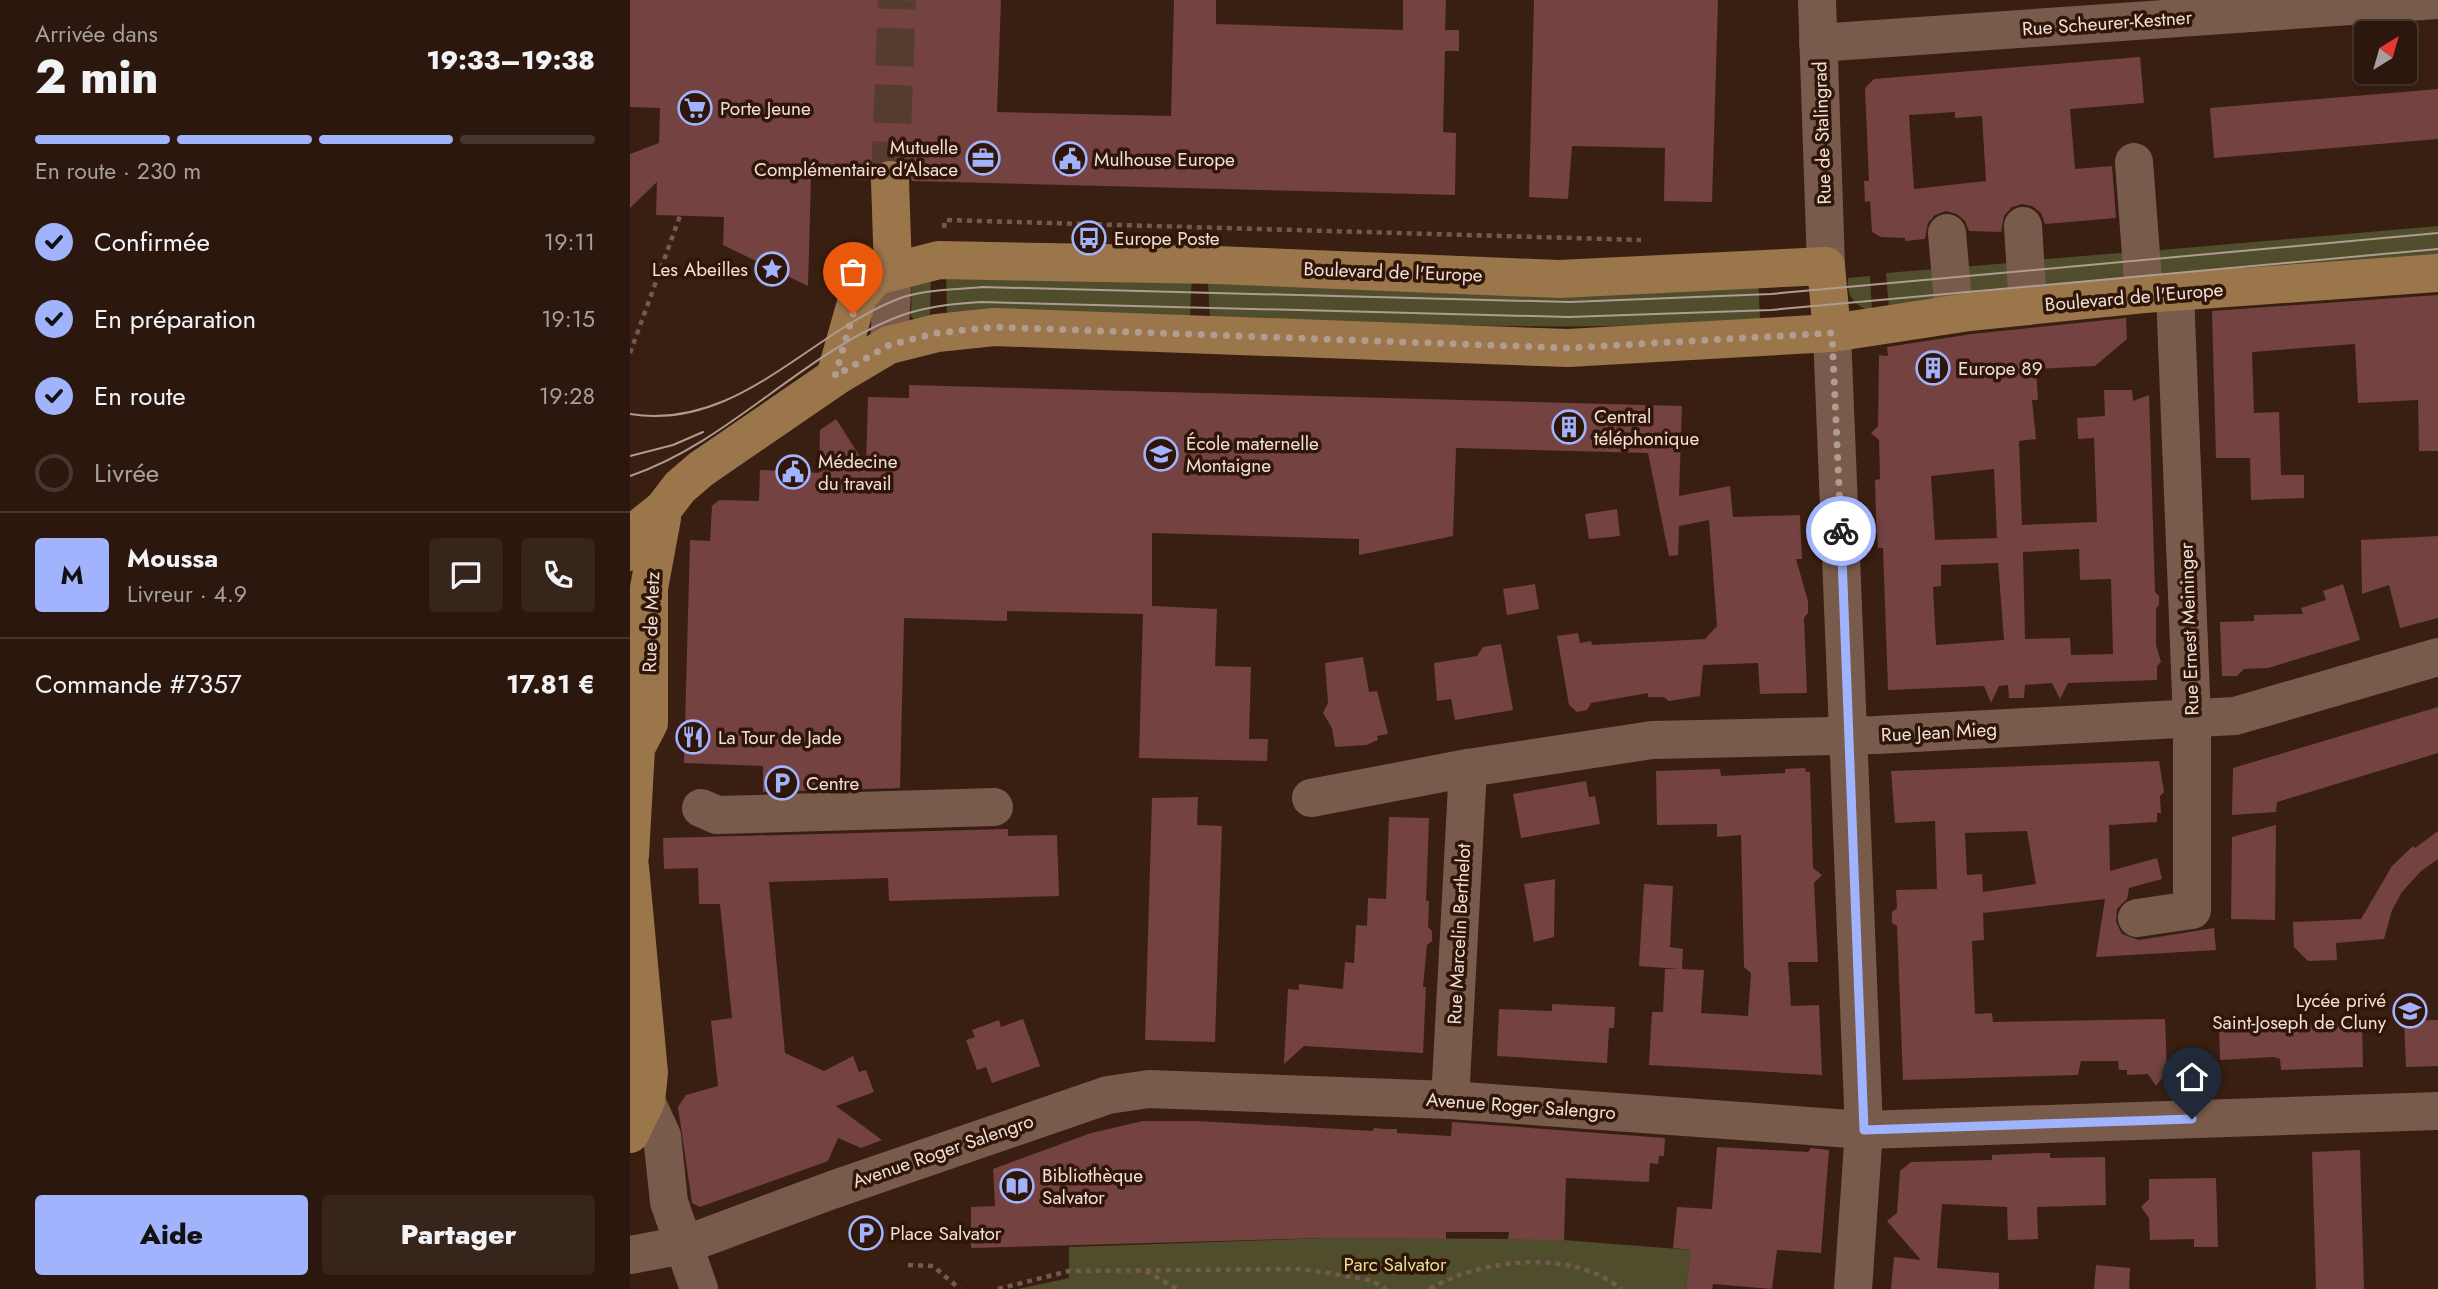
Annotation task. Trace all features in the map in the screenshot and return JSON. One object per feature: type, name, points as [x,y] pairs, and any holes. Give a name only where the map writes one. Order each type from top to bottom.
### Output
[{"type":"main road","points":[[890,180],[893,271]]},
{"type":"main road","name":"Boulevard de l'Europe","points":[[835,376],[858,296],[876,276],[939,260],[1216,265],[1559,279],[1826,266]]},
{"type":"main road","points":[[1826,266],[1832,333]]},
{"type":"main road","name":"Boulevard de l'Europe","points":[[647,509],[835,376],[889,345],[937,333],[994,327],[1568,348],[1832,333],[1954,314],[2028,306],[2160,293],[2438,273]]},
{"type":"main road","name":"Rue de Metz","points":[[630,552],[647,509]]},
{"type":"main road","name":"Rue de Metz","points":[[630,856],[633,742],[649,723],[647,509]]},
{"type":"main road","points":[[630,867],[649,1073],[638,1117]]},
{"type":"street","name":"Rue de Stalingrad","points":[[1817,0],[1826,266]]},
{"type":"street","name":"Rue Scheurer-Kestner","points":[[1818,43],[2438,0]]},
{"type":"street","name":"Rue Ernest Meininger","points":[[2134,162],[2160,293],[2192,720],[2192,910],[2137,918]]},
{"type":"street","points":[[2023,226],[2028,306]]},
{"type":"street","points":[[1947,233],[1954,314]]},
{"type":"street","points":[[889,345],[893,271]]},
{"type":"street","points":[[1832,333],[1864,1130],[1853,1289]]},
{"type":"street","name":"Rue Jean Mieg","points":[[1311,798],[1468,768],[1652,740],[2192,720],[2235,716],[2438,657]]},
{"type":"street","name":"Rue Marcelin Berthelot","points":[[1450,1100],[1468,768]]},
{"type":"street","points":[[701,808],[717,815],[994,807]]},
{"type":"street","name":"Avenue Roger Salengro","points":[[630,1255],[684,1245],[845,1185],[1108,1095],[1149,1089],[1450,1100],[1864,1130],[2438,1111]]},
{"type":"street","points":[[638,1117],[662,1136],[669,1202],[699,1289]]},
{"type":"path","points":[[630,353],[680,216]]},
{"type":"path","points":[[939,260],[945,220],[1646,240]]},
{"type":"path","points":[[1430,1289],[1452,1275],[1486,1265],[1537,1263],[1583,1269],[1621,1289]]},
{"type":"path","points":[[908,1265],[933,1265],[960,1289]]},
{"type":"path","points":[[998,1289],[1069,1271],[1302,1269],[1370,1280],[1386,1289]]},
{"type":"path","points":[[1145,1270],[1177,1289]]},
{"type":"green space","points":[[2438,226],[2438,262],[2160,282],[2150,251]]},
{"type":"green space","points":[[2131,252],[2131,279],[2046,290],[2035,260]]},
{"type":"green space","points":[[2020,262],[2019,290],[1969,295],[1962,267]]},
{"type":"green space","points":[[912,267],[931,267],[930,320],[915,321],[911,316]]},
{"type":"green space","points":[[946,267],[1192,274],[1190,317],[947,317]]},
{"type":"green space","points":[[1947,268],[1942,298],[1889,309],[1886,273]]},
{"type":"green space","points":[[1758,276],[1760,320],[1623,326],[1485,326],[1210,318],[1208,283]]},
{"type":"green space","points":[[1870,276],[1872,311],[1853,300],[1848,285],[1848,278]]},
{"type":"green space","name":"Parc Salvator","points":[[1327,1238],[1550,1239],[1691,1250],[1686,1289],[1018,1289],[1069,1278],[1069,1247]]},
{"type":"building","points":[[630,0],[1001,0],[997,112],[1171,116],[1174,0],[1216,0],[1216,24],[1403,30],[1403,0],[1446,0],[1445,30],[1459,30],[1459,51],[1445,51],[1443,132],[1456,133],[1455,195],[912,181],[908,168],[900,160],[889,158],[878,162],[871,169],[868,180],[811,178],[808,286],[723,245],[724,217],[656,215],[657,182],[630,208],[630,154],[659,143],[660,108],[630,107]]},
{"type":"building","points":[[1534,0],[1718,0],[1712,202],[1664,201],[1665,148],[1572,146],[1568,199],[1529,197]]},
{"type":"building","points":[[2140,57],[2144,103],[2070,109],[2075,169],[2112,166],[2116,218],[2045,224],[2041,213],[2032,206],[2022,204],[2012,207],[2004,216],[2001,232],[1969,231],[1965,221],[1957,214],[1946,211],[1935,215],[1928,223],[1925,239],[1905,241],[1905,238],[1881,237],[1872,232],[1870,201],[1865,202],[1864,181],[1869,181],[1865,88],[1874,79]],"holes":[[[1955,112],[1955,118],[1982,116],[1986,181],[1914,189],[1909,115]]]},
{"type":"building","points":[[2438,89],[2438,139],[2214,158],[2210,108]]},
{"type":"building","points":[[2438,295],[2438,451],[2419,451],[2418,400],[2358,403],[2355,344],[2252,352],[2254,413],[2279,412],[2281,475],[2304,475],[2304,498],[2251,500],[2250,458],[2216,458],[2212,311]]},
{"type":"building","points":[[2126,318],[2127,339],[2095,366],[2036,369],[2038,400],[2032,400],[2036,439],[2019,441],[2022,525],[2097,522],[2094,438],[2078,439],[2077,418],[2105,416],[2104,390],[2132,390],[2133,401],[2149,395],[2155,592],[2159,596],[2159,605],[2156,608],[2156,645],[2161,662],[2157,666],[2157,680],[2068,683],[2060,699],[2052,683],[2025,685],[2024,698],[2009,698],[2008,685],[1999,686],[1991,703],[1984,686],[1888,690],[1883,548],[1878,548],[1876,516],[1875,480],[1880,479],[1879,440],[1871,433],[1878,426],[1879,355],[1888,356],[1887,347],[1972,334]],"holes":[[[1994,469],[1997,538],[1935,540],[1931,476]],[[2079,549],[2080,580],[2111,579],[2113,654],[2071,655],[2070,638],[2025,639],[2023,552]],[[1998,563],[2004,640],[1936,645],[1933,587],[1941,586],[1941,565]]]},
{"type":"building","points":[[909,385],[1682,406],[1679,496],[1730,486],[1733,517],[1800,515],[1802,559],[1796,559],[1808,601],[1808,613],[1804,618],[1807,693],[1760,694],[1758,663],[1703,665],[1700,696],[1669,701],[1664,697],[1648,697],[1648,693],[1591,703],[1587,710],[1577,712],[1569,705],[1557,636],[1578,633],[1580,643],[1591,641],[1592,645],[1705,639],[1717,626],[1709,520],[1679,526],[1678,555],[1669,556],[1648,453],[1456,448],[1453,536],[1359,555],[1359,539],[1152,533],[1152,606],[1217,609],[1215,666],[1251,667],[1249,739],[1268,739],[1267,761],[1139,758],[1143,614],[1007,611],[1007,621],[904,618],[900,788],[763,792],[763,766],[684,763],[690,540],[710,541],[712,506],[719,500],[759,501],[760,470],[819,473],[820,430],[836,419],[866,466],[868,397],[909,398]]},
{"type":"building","points":[[1617,509],[1620,536],[1589,539],[1585,514]]},
{"type":"building","points":[[2438,536],[2438,618],[2400,628],[2389,585],[2362,594],[2361,540]]},
{"type":"building","points":[[1535,584],[1539,609],[1507,615],[1503,589]]},
{"type":"building","points":[[2343,584],[2360,640],[2268,668],[2244,669],[2237,676],[2222,676],[2220,622],[2254,621],[2254,615],[2303,614],[2301,608],[2326,600],[2323,591]]},
{"type":"building","points":[[1501,644],[1513,710],[1455,720],[1451,699],[1437,701],[1434,663],[1477,656],[1483,647]]},
{"type":"building","points":[[1363,657],[1369,692],[1377,691],[1388,734],[1377,736],[1378,740],[1366,745],[1335,747],[1332,728],[1323,713],[1328,703],[1325,663]]},
{"type":"building","points":[[2438,707],[2438,753],[2277,802],[2276,812],[2232,815],[2233,768]]},
{"type":"building","points":[[2159,761],[2164,792],[2160,796],[2161,813],[2157,813],[2157,822],[2109,825],[2110,871],[2157,858],[2162,879],[2129,888],[2127,899],[2117,909],[2116,922],[2122,934],[2139,940],[2214,928],[2216,950],[2096,957],[2105,899],[1983,913],[1984,940],[1972,941],[1975,1014],[1992,1013],[1993,1022],[2165,1019],[2167,1071],[2156,1086],[2148,1074],[2127,1075],[2127,1070],[2119,1070],[2118,1061],[2081,1061],[2078,1075],[1903,1080],[1897,926],[1892,923],[1892,912],[1897,908],[1896,890],[1937,889],[1935,821],[1895,823],[1891,771]],"holes":[[[2027,831],[2036,884],[1983,892],[1982,874],[1967,875],[1965,833]]]},
{"type":"building","points":[[1805,768],[1806,772],[1810,772],[1813,868],[1822,875],[1814,883],[1818,962],[1788,962],[1791,1006],[1819,1005],[1822,1075],[1649,1065],[1652,1012],[1663,1012],[1665,969],[1679,969],[1639,966],[1644,884],[1673,886],[1670,947],[1683,949],[1682,969],[1704,970],[1701,1013],[1748,1016],[1751,973],[1744,967],[1741,835],[1717,837],[1717,824],[1657,825],[1656,771],[1720,769],[1721,776],[1785,773],[1785,769]]},
{"type":"building","points":[[1586,781],[1589,797],[1595,796],[1600,824],[1521,838],[1513,794]]},
{"type":"building","points":[[1198,797],[1197,825],[1222,826],[1215,1042],[1145,1040],[1152,798]]},
{"type":"building","points":[[1389,817],[1429,818],[1426,901],[1429,901],[1428,927],[1432,931],[1432,941],[1427,945],[1423,987],[1426,987],[1423,1053],[1304,1046],[1284,1064],[1288,989],[1299,990],[1299,984],[1343,989],[1345,962],[1354,963],[1356,925],[1367,926],[1368,898],[1386,899]]},
{"type":"building","points":[[2276,825],[2275,920],[2231,919],[2232,837]]},
{"type":"building","points":[[1008,829],[1008,836],[1057,835],[1059,896],[889,901],[888,878],[769,882],[785,1053],[824,1071],[853,1056],[859,1072],[866,1070],[874,1092],[836,1106],[882,1140],[861,1148],[838,1138],[828,1161],[700,1207],[692,1203],[678,1107],[686,1095],[718,1086],[711,1021],[732,1018],[720,904],[699,904],[698,868],[664,869],[663,838]]},
{"type":"building","points":[[2438,831],[2438,859],[2421,871],[2402,892],[2392,910],[2384,939],[2336,943],[2337,960],[2308,961],[2294,947],[2293,922],[2361,919],[2392,866],[2413,846],[2415,848]]},
{"type":"building","points":[[1555,879],[1554,937],[1534,942],[1524,884]]},
{"type":"building","points":[[1552,1004],[1615,1007],[1614,1028],[1609,1028],[1607,1063],[1497,1056],[1499,1009],[1552,1011]]},
{"type":"building","points":[[1023,1019],[1040,1066],[992,1083],[986,1067],[977,1070],[966,1040],[975,1037],[972,1030],[999,1020],[1001,1027]]},
{"type":"building","points":[[2438,1020],[2438,1066],[2406,1067],[2404,1021]]},
{"type":"building","points":[[2362,1023],[2363,1067],[2281,1070],[2280,1059],[2274,1057],[2220,1060],[2219,1027],[2242,1026],[2242,1031],[2308,1031],[2308,1024]]},
{"type":"building","points":[[1143,1121],[1198,1121],[1373,1131],[1374,1128],[1397,1129],[1397,1133],[1451,1136],[1452,1122],[1665,1138],[1664,1156],[1659,1156],[1658,1164],[1650,1163],[1649,1182],[1566,1178],[1564,1240],[1508,1239],[1509,1232],[1446,1232],[1446,1239],[1325,1238],[971,1248],[971,1207],[995,1206],[993,1169],[1091,1133]]},
{"type":"building","points":[[1717,1147],[1808,1152],[1811,1148],[1829,1150],[1821,1253],[1777,1250],[1772,1289],[1713,1284],[1712,1289],[1686,1289],[1691,1250],[1673,1248],[1677,1207],[1712,1209]]},
{"type":"building","points":[[2360,1150],[2364,1289],[2316,1289],[2312,1152]]},
{"type":"building","points":[[2050,1153],[2050,1158],[2105,1157],[2106,1205],[2037,1207],[2038,1239],[2008,1240],[2007,1207],[1942,1204],[1937,1268],[1999,1273],[1999,1289],[1891,1289],[1894,1257],[1921,1260],[1887,1221],[1897,1213],[1900,1171],[1911,1162],[1992,1160],[1992,1155]]},
{"type":"building","points":[[2216,1178],[2218,1247],[2194,1247],[2194,1239],[2150,1240],[2149,1218],[2141,1207],[2149,1199],[2149,1179]]},
{"type":"building","points":[[2096,1265],[2130,1268],[2129,1289],[2094,1289]]},
{"type":"tunnel","points":[[890,180],[897,0]]},
{"type":"tram line","points":[[630,414],[668,416],[703,409],[768,378],[861,317],[903,297],[937,291],[982,287],[1570,302],[1771,294],[2438,233]]},
{"type":"tram line","points":[[630,476],[699,443],[825,355],[858,336],[903,315],[947,305],[981,302],[1569,317],[1771,310],[2438,249]]},
{"type":"tram line","points":[[630,456],[673,445],[703,432]]},
{"type":"way so far","points":[[853,314],[835,376],[889,345],[937,333],[994,327],[1568,348],[1832,333],[1841,531]]},
{"type":"place","name":"Porte Jeune","points":[[695,108]]},
{"type":"place","name":"Mutuelle Complémentaire d'Alsace","points":[[983,158]]},
{"type":"place","name":"Mulhouse Europe","points":[[1070,159]]},
{"type":"place","name":"Europe Poste","points":[[1089,238]]},
{"type":"place","name":"Les Abeilles","points":[[772,269]]},
{"type":"place","name":"Europe 89","points":[[1933,368]]},
{"type":"place","name":"Central téléphonique","points":[[1569,427]]},
{"type":"place","name":"École maternelle Montaigne","points":[[1161,454]]},
{"type":"place","name":"Médecine du travail","points":[[793,472]]},
{"type":"place","name":"La Tour de Jade","points":[[693,737]]},
{"type":"place","name":"Centre","points":[[782,783]]},
{"type":"place","name":"Lycée privé Saint-Joseph de Cluny","points":[[2410,1011]]},
{"type":"place","name":"Bibliothèque Salvator","points":[[1017,1186]]},
{"type":"place","name":"Place Salvator","points":[[866,1233]]},
{"type":"route","points":[[1841,531],[1864,1130],[2192,1119]]}]
